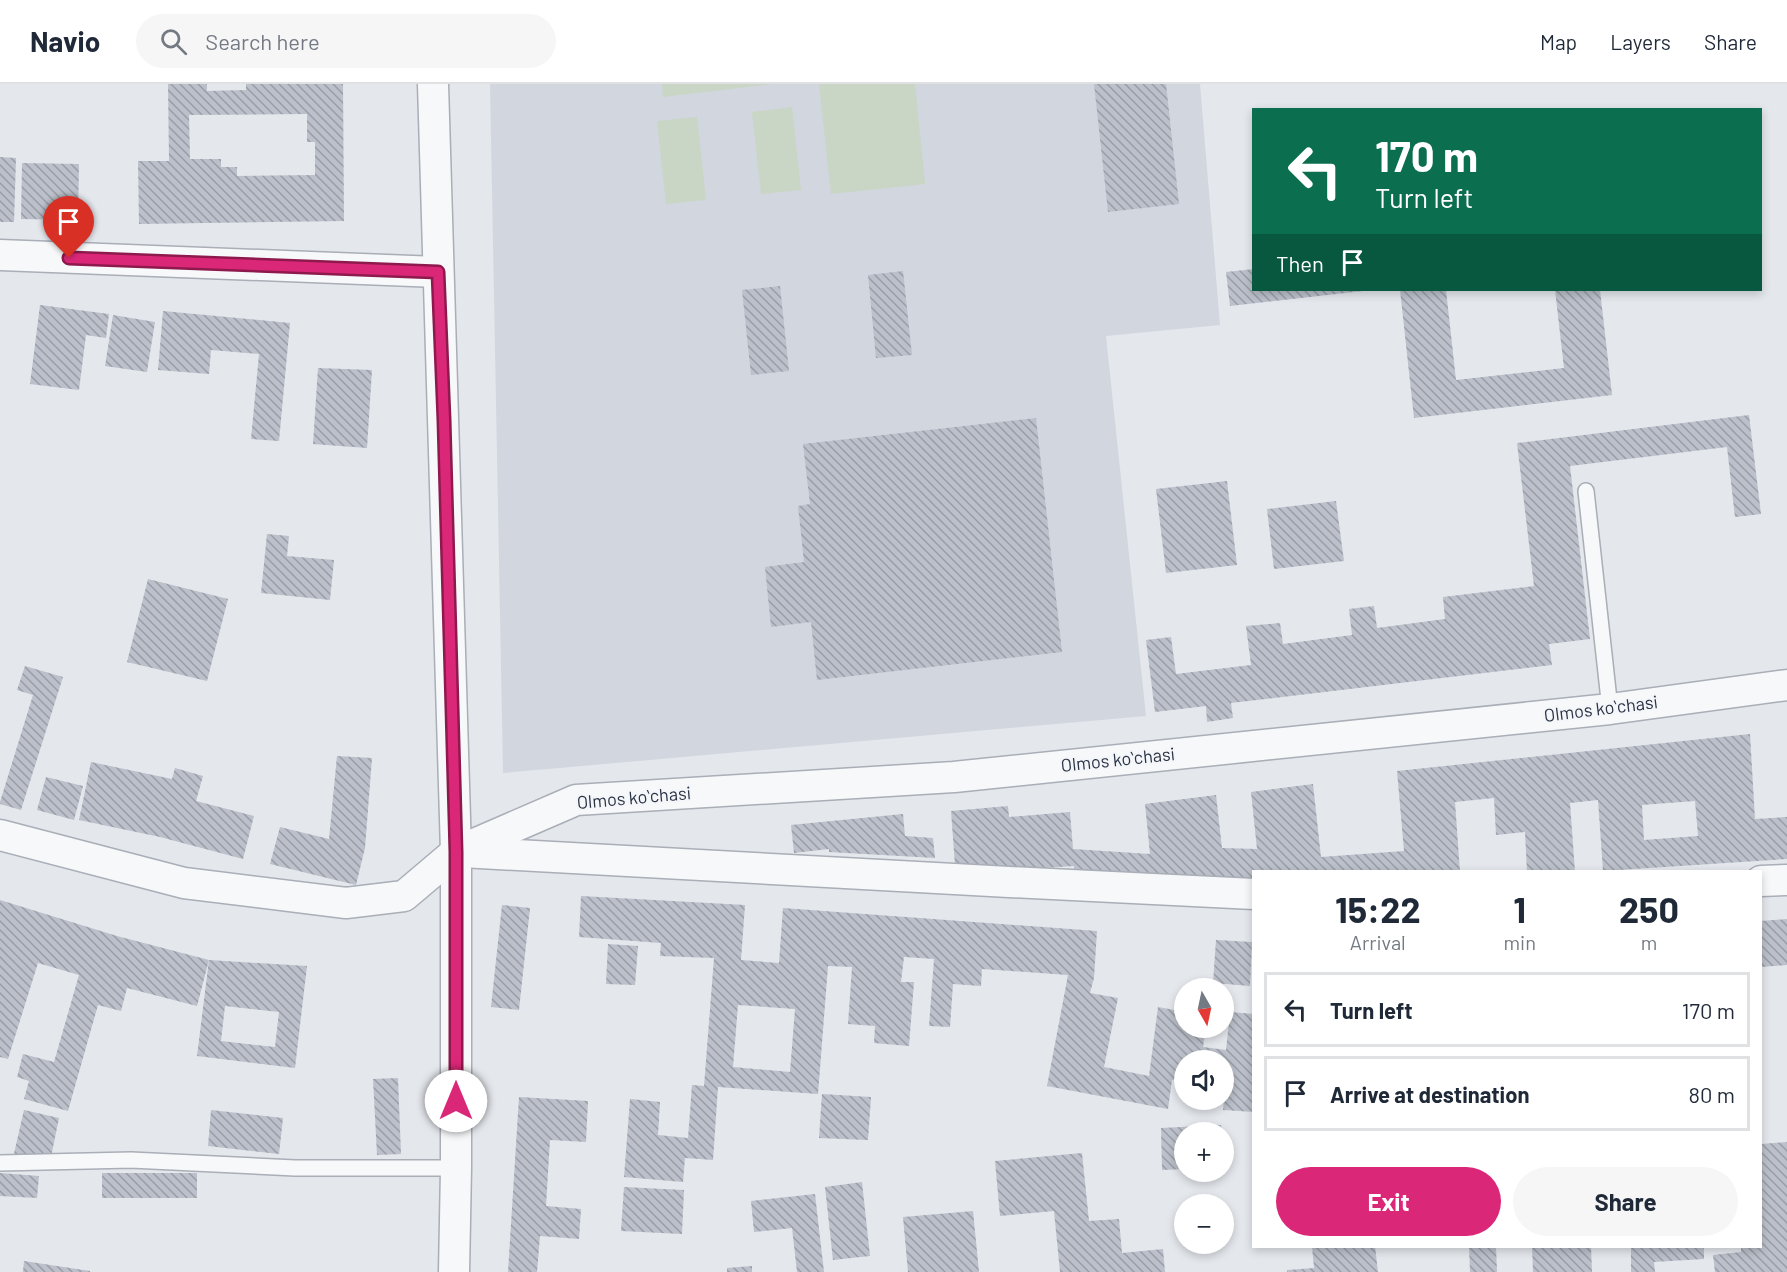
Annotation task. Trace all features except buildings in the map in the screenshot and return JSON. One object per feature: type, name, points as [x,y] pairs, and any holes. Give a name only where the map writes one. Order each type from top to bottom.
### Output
[{"type":"street","points":[[433,84],[456,852],[454,1272]]},
{"type":"street","points":[[0,255],[438,272]]},
{"type":"street","name":"Olmos koʻchasi","points":[[0,835],[184,884],[346,903],[404,896],[456,852],[576,800],[954,777],[1610,709],[1787,685]]},
{"type":"street","points":[[456,852],[1252,894]]},
{"type":"street","points":[[1762,881],[1787,880]]},
{"type":"lane","points":[[1586,491],[1610,709]]},
{"type":"lane","points":[[0,1163],[131,1160],[295,1168],[456,1168]]},
{"type":"shaded area","points":[[490,84],[1200,84],[1220,325],[1106,336],[1146,716],[503,773]]},
{"type":"green space","points":[[662,84],[772,84],[663,97]]},
{"type":"green space","points":[[819,84],[915,84],[925,184],[831,194]]},
{"type":"green space","points":[[792,107],[801,190],[761,194],[752,112]]},
{"type":"green space","points":[[697,117],[706,200],[666,204],[657,121]]},
{"type":"route","points":[[69,258],[438,272],[456,852],[456,1101]]}]
